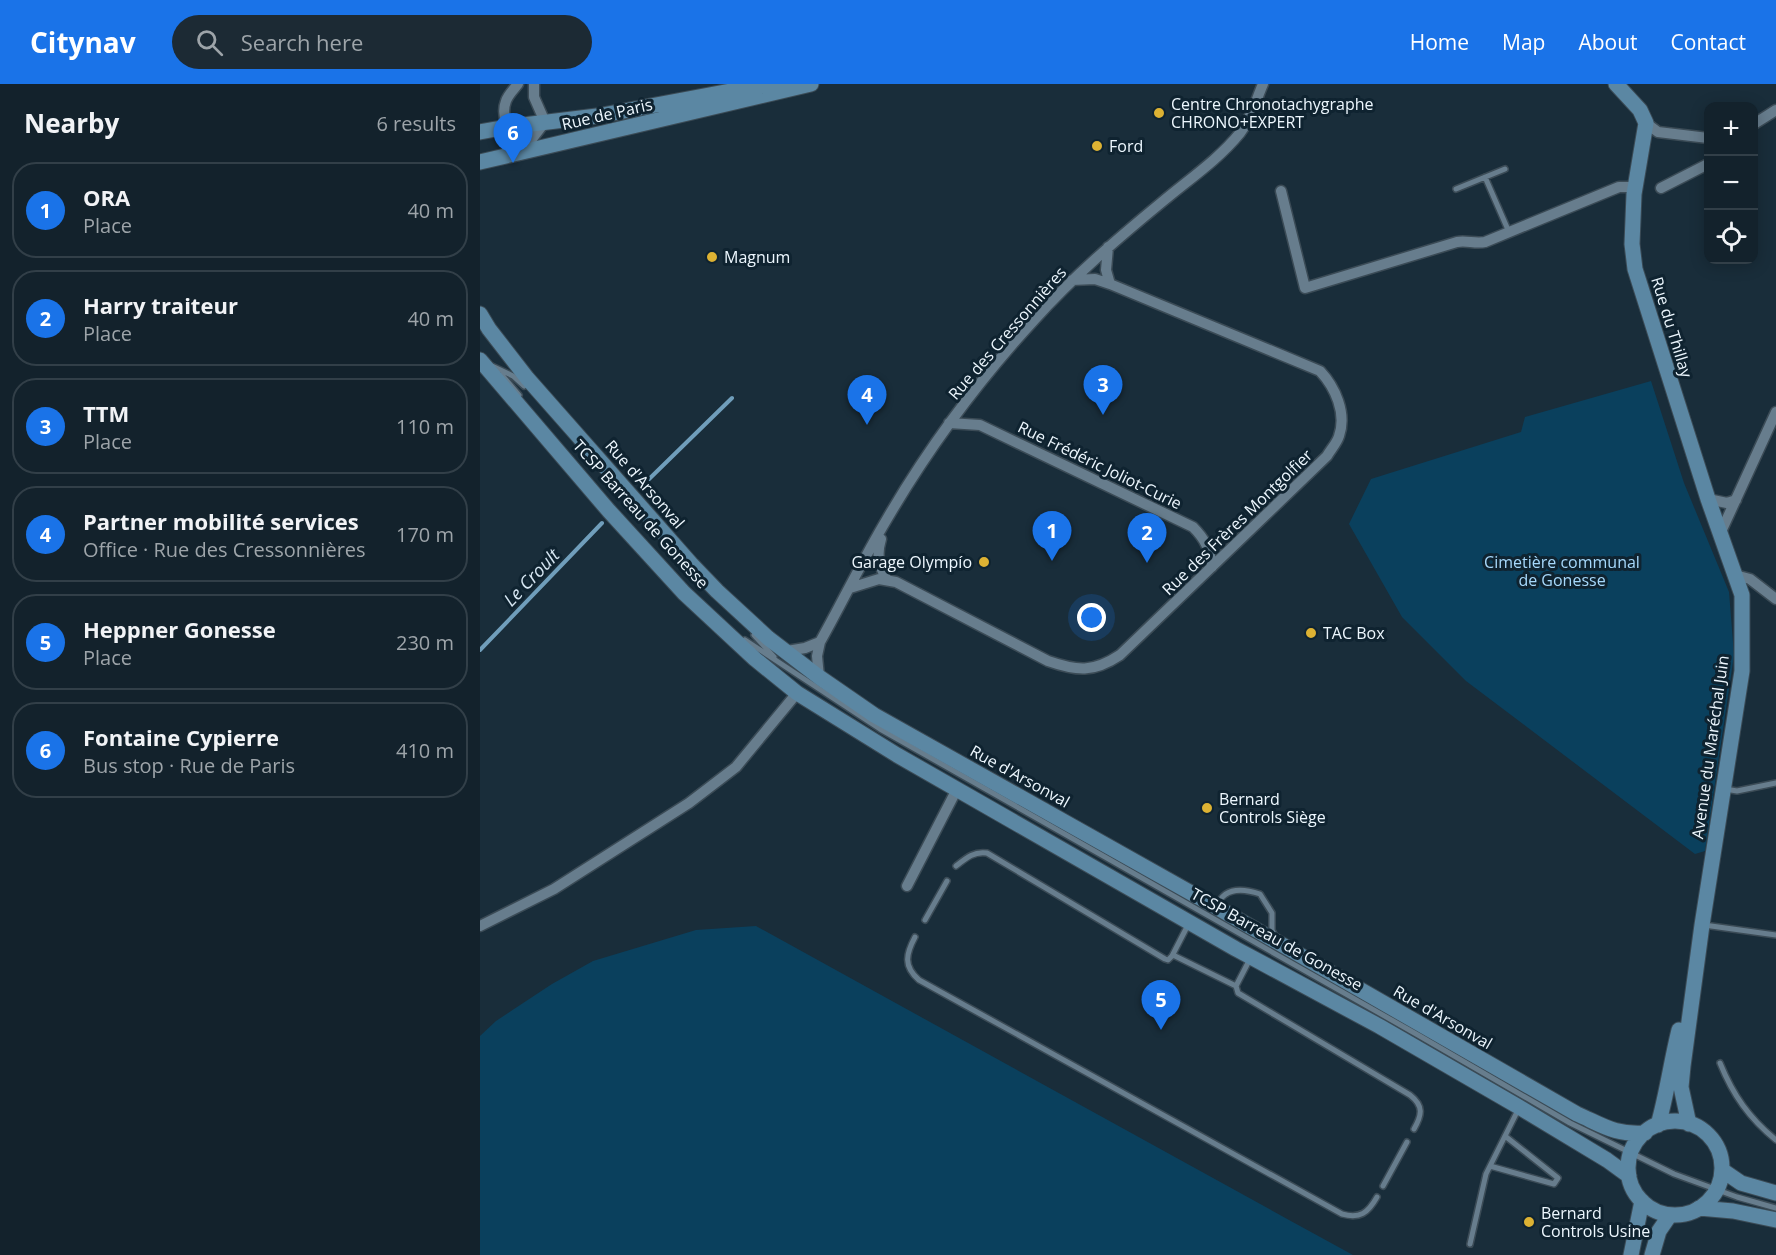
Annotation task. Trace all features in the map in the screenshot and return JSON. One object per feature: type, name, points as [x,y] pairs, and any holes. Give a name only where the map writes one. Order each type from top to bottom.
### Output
[{"type":"main road","name":"Rue de Paris","points":[[480,132],[597,116],[747,88],[790,84]]},
{"type":"main road","name":"Rue de Paris","points":[[480,162],[812,84]]},
{"type":"main road","points":[[1616,84],[1640,110],[1646,123]]},
{"type":"main road","name":"Rue du Thillay","points":[[1646,123],[1635,187],[1632,244],[1635,269],[1720,534]]},
{"type":"main road","name":"Rue d'Arsonval","points":[[480,314],[527,378],[701,574],[768,638],[784,657],[819,677],[874,715],[1216,907],[1577,1114],[1626,1134],[1651,1129],[1668,1122],[1689,1124]]},
{"type":"main road","points":[[480,359],[609,512],[684,593],[754,660],[797,693],[957,789],[1519,1107],[1607,1160],[1629,1176]]},
{"type":"main road","name":"Avenue du Maréchal Juin","points":[[1689,1124],[1681,1087],[1702,925],[1742,671],[1742,595],[1720,534]]},
{"type":"main road","name":"Avenue du Maréchal Juin","points":[[1651,1129],[1664,1106],[1672,1059],[1696,967]]},
{"type":"main road","points":[[1651,1129],[1637,1142],[1631,1153],[1629,1176],[1636,1194],[1650,1208],[1670,1215],[1690,1213],[1710,1200],[1717,1190],[1722,1170],[1719,1152],[1710,1137],[1689,1124]]},
{"type":"main road","points":[[1722,1170],[1741,1183],[1776,1193]]},
{"type":"main road","points":[[1631,1255],[1642,1201]]},
{"type":"main road","points":[[1699,1208],[1733,1211],[1776,1220]]},
{"type":"main road","points":[[1652,1255],[1659,1231],[1670,1215]]},
{"type":"street","points":[[518,84],[506,100],[504,116],[507,127],[522,152],[545,122],[534,96],[534,84]]},
{"type":"street","name":"Rue des Cressonnières","points":[[819,677],[817,657],[819,642],[887,518],[949,423],[999,361],[1072,280],[1108,247],[1221,154],[1248,122],[1263,84]]},
{"type":"street","points":[[1758,121],[1776,110]]},
{"type":"street","points":[[1646,123],[1658,132],[1704,138]]},
{"type":"street","points":[[1661,188],[1704,166]]},
{"type":"street","points":[[1281,191],[1305,288],[1457,242],[1478,243],[1619,187],[1635,187]]},
{"type":"street","points":[[1108,247],[1106,270],[1110,284]]},
{"type":"street","name":"Rue des Frères Montgolfier","points":[[887,580],[896,582],[1048,661],[1070,669],[1088,669],[1107,663],[1119,655],[1327,456],[1339,437],[1342,415],[1340,405],[1329,380],[1320,370],[1110,284],[1095,279],[1072,280]]},
{"type":"street","points":[[1720,534],[1776,412]]},
{"type":"street","name":"Rue Frédéric Joliot-Curie","points":[[949,423],[980,425],[1193,527],[1207,544],[1212,567]]},
{"type":"street","points":[[1708,500],[1727,502],[1736,500]]},
{"type":"street","points":[[850,588],[866,582],[887,580],[878,561],[878,549],[887,518]]},
{"type":"street","points":[[1735,575],[1750,579],[1776,599]]},
{"type":"street","points":[[784,657],[819,642]]},
{"type":"street","points":[[480,927],[554,889],[689,803],[736,767],[797,693]]},
{"type":"street","points":[[907,886],[957,789]]},
{"type":"lane","points":[[1456,189],[1505,170]]},
{"type":"lane","points":[[1485,177],[1509,232]]},
{"type":"lane","name":"TCSP Barreau de Gonesse","points":[[489,329],[522,383],[676,557],[784,657],[890,735],[1398,1023],[1570,1124],[1674,1174],[1776,1208]]},
{"type":"lane","name":"TCSP Barreau de Gonesse","points":[[480,359],[522,383]]},
{"type":"lane","name":"TCSP Barreau de Gonesse","points":[[495,367],[607,498]]},
{"type":"lane","name":"TCSP Barreau de Gonesse","points":[[621,514],[684,584],[731,630],[784,657]]},
{"type":"lane","points":[[1723,789],[1737,791],[1776,783]]},
{"type":"lane","points":[[956,866],[979,851],[987,853],[1168,960],[1173,955],[1189,922]]},
{"type":"lane","points":[[925,920],[947,881]]},
{"type":"lane","points":[[1216,907],[1220,898],[1232,890],[1249,890],[1260,894],[1272,913],[1272,930],[1278,943]]},
{"type":"lane","points":[[1702,925],[1776,935]]},
{"type":"lane","points":[[915,937],[908,956],[908,968],[919,980],[1342,1214],[1354,1217],[1361,1214],[1377,1197]]},
{"type":"lane","points":[[1173,955],[1236,986]]},
{"type":"lane","points":[[1251,957],[1236,986],[1238,993],[1410,1095],[1420,1107],[1421,1116],[1414,1129]]},
{"type":"lane","points":[[1720,1063],[1730,1088],[1749,1114],[1776,1140]]},
{"type":"lane","points":[[1470,1244],[1486,1174],[1519,1107]]},
{"type":"lane","points":[[1490,1166],[1554,1184],[1558,1178],[1505,1136]]},
{"type":"lane","points":[[1383,1186],[1407,1142]]},
{"type":"green space","name":"Cimetière communal de Gonesse","points":[[1651,381],[1684,483],[1729,592],[1734,655],[1705,851],[1695,854],[1466,681],[1402,617],[1349,524],[1371,479],[1521,432],[1525,417]]},
{"type":"green space","points":[[756,926],[1353,1255],[480,1255],[480,1036],[496,1021],[552,984],[593,961],[696,930]]},
{"type":"waterway","name":"Le Croult","points":[[645,483],[732,398]]},
{"type":"waterway","name":"Le Croult","points":[[480,650],[602,523]]},
{"type":"place","name":"Centre Chronotachygraphe CHRONO+EXPERT","points":[[1159,113]]},
{"type":"place","name":"Ford","points":[[1097,146]]},
{"type":"place","name":"Fontaine Cypierre","points":[[513,163]]},
{"type":"place","name":"Magnum","points":[[712,257]]},
{"type":"place","name":"TTM","points":[[1103,415]]},
{"type":"place","name":"Partner mobilité services","points":[[867,425]]},
{"type":"place","name":"ORA","points":[[1052,561]]},
{"type":"place","name":"Garage Olympío","points":[[984,562]]},
{"type":"place","name":"Harry traiteur","points":[[1147,563]]},
{"type":"place","name":"TAC Box","points":[[1311,633]]},
{"type":"place","name":"Bernard Controls Siège","points":[[1207,808]]},
{"type":"place","name":"Heppner Gonesse","points":[[1161,1030]]},
{"type":"place","name":"Bernard Controls Usine","points":[[1529,1222]]}]
